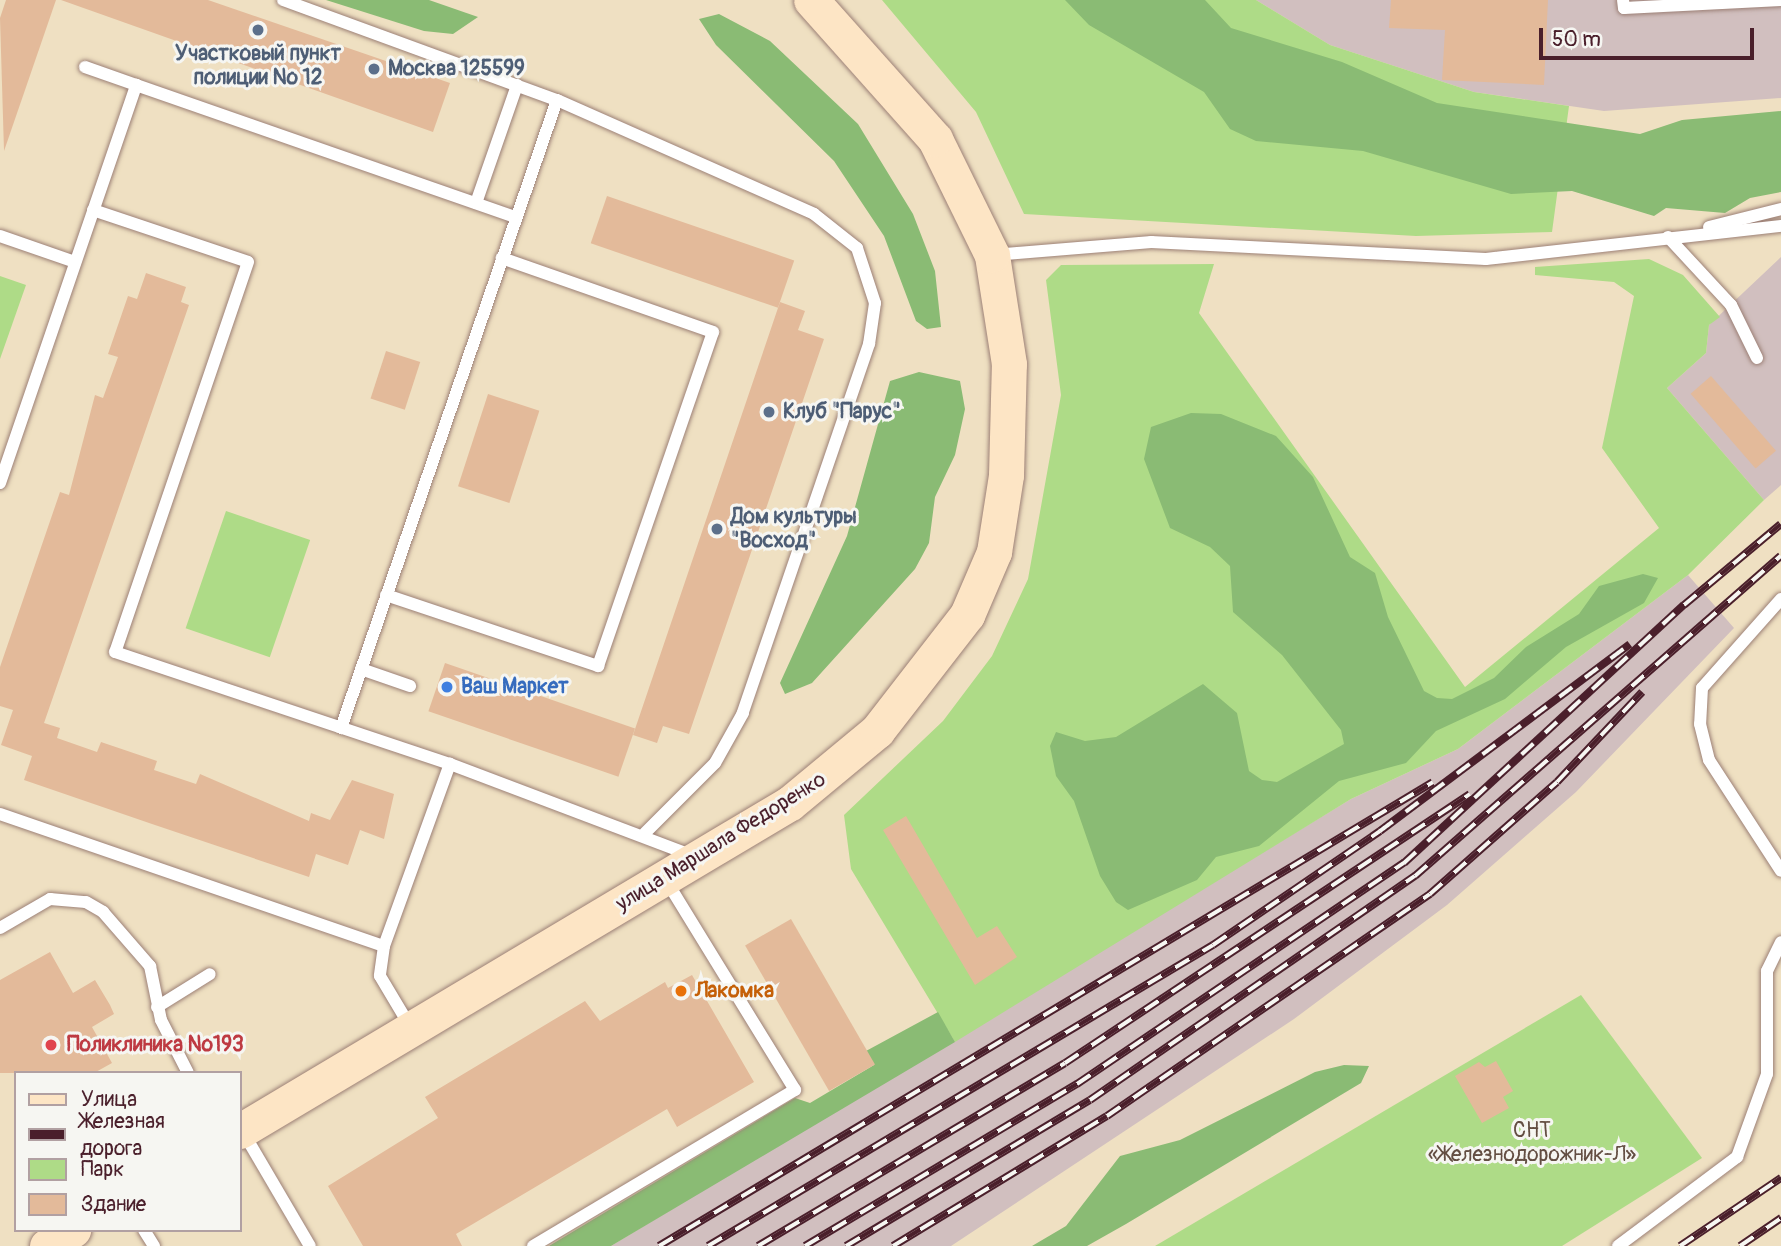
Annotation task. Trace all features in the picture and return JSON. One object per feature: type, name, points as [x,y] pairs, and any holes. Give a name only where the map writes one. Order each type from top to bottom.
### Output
[{"type":"street","name":"улица Маршала Федоренко","points":[[242,1130],[666,880],[790,803],[877,731],[967,615],[994,552],[1006,475],[1009,364],[992,255],[935,139],[811,0]]},
{"type":"street","points":[[47,1246],[70,1232]]},
{"type":"lane","points":[[283,0],[557,100],[839,228],[858,248],[875,303],[869,344],[743,713],[715,763],[645,834]]},
{"type":"lane","points":[[1623,0],[1624,8],[1781,1]]},
{"type":"lane","points":[[85,67],[516,217]]},
{"type":"lane","points":[[0,483],[136,85]]},
{"type":"lane","points":[[476,203],[517,85]]},
{"type":"lane","points":[[341,728],[557,100]]},
{"type":"lane","points":[[1668,237],[1781,209]]},
{"type":"lane","points":[[93,210],[248,262],[116,652],[450,764],[645,834],[700,859]]},
{"type":"lane","points":[[992,255],[1152,242],[1486,259],[1781,226]]},
{"type":"lane","points":[[0,236],[75,262]]},
{"type":"lane","points":[[1668,237],[1731,305],[1757,358]]},
{"type":"lane","points":[[386,595],[598,666],[713,332],[502,258]]},
{"type":"lane","points":[[1781,599],[1702,688],[1700,724],[1709,760],[1781,871]]},
{"type":"lane","points":[[361,669],[410,687]]},
{"type":"lane","points":[[412,1029],[380,976],[384,946],[450,764]]},
{"type":"lane","points":[[0,814],[384,946]]},
{"type":"lane","points":[[533,1246],[795,1090],[666,880]]},
{"type":"lane","points":[[0,929],[50,899],[86,902],[118,923],[150,966],[158,983],[157,1007],[187,1071]]},
{"type":"lane","points":[[1618,1246],[1737,1157],[1767,1074],[1767,971],[1781,942]]},
{"type":"lane","points":[[157,1007],[210,974]]},
{"type":"lane","points":[[242,1133],[310,1246]]},
{"type":"shaded area","points":[[1256,0],[1781,0],[1781,98],[1604,111],[1474,92],[1330,45]]},
{"type":"shaded area","points":[[1781,257],[1781,485],[1764,500],[1667,388],[1706,353],[1709,325]]},
{"type":"shaded area","points":[[1688,575],[1734,628],[1576,792],[1447,905],[1294,1019],[951,1246],[611,1246],[1351,799],[1458,749]]},
{"type":"green space","points":[[326,0],[429,0],[478,17],[453,34],[424,31]]},
{"type":"green space","points":[[882,0],[1256,0],[1330,45],[1474,92],[1569,106],[1552,232],[1416,236],[1024,214],[976,112]]},
{"type":"green space","points":[[1065,0],[1205,0],[1231,28],[1342,62],[1437,103],[1640,134],[1682,120],[1781,111],[1781,192],[1750,198],[1725,213],[1666,208],[1654,216],[1572,191],[1511,194],[1363,151],[1256,141],[1230,129],[1204,92],[1089,25]]},
{"type":"green space","points":[[719,14],[770,41],[858,124],[913,214],[935,271],[941,327],[927,329],[916,321],[884,236],[834,161],[716,45],[699,19]]},
{"type":"green space","points":[[1649,259],[1683,275],[1720,317],[1709,325],[1706,353],[1667,388],[1764,500],[1688,575],[1458,749],[1351,799],[955,1042],[851,869],[844,815],[943,721],[992,656],[1028,579],[1061,395],[1046,280],[1061,265],[1214,264],[1199,313],[1465,687],[1659,528],[1602,448],[1634,296],[1614,282],[1535,275],[1535,267]]},
{"type":"green space","points":[[0,276],[26,285],[0,359]]},
{"type":"green space","points":[[919,372],[960,381],[965,409],[955,455],[935,497],[929,543],[915,569],[812,683],[785,694],[780,683],[847,536],[890,381]]},
{"type":"green space","points":[[1191,413],[1221,414],[1276,436],[1313,477],[1350,557],[1375,573],[1388,617],[1424,691],[1437,698],[1452,699],[1494,678],[1526,647],[1579,614],[1599,586],[1643,574],[1658,578],[1644,603],[1566,647],[1505,699],[1436,731],[1406,763],[1339,781],[1259,846],[1216,857],[1197,880],[1128,910],[1116,902],[1100,876],[1074,801],[1056,776],[1050,746],[1056,732],[1085,741],[1116,737],[1203,684],[1237,713],[1249,771],[1262,780],[1277,782],[1344,744],[1341,730],[1282,655],[1233,612],[1230,566],[1210,547],[1170,528],[1144,459],[1151,427]]},
{"type":"green space","points":[[226,511],[310,540],[270,657],[186,628]]},
{"type":"green space","name":"СНТ «Железнодорожник-Л»","points":[[1581,995],[1702,1158],[1562,1246],[1155,1246]]},
{"type":"green space","points":[[938,1012],[955,1042],[611,1246],[549,1246],[795,1098],[810,1103],[874,1065],[866,1051]]},
{"type":"green space","points":[[1344,1065],[1369,1066],[1361,1083],[1126,1224],[1087,1246],[1032,1246],[1066,1226],[1120,1156],[1180,1140],[1315,1072]]},
{"type":"building","points":[[6,0],[56,0],[4,151],[0,18]]},
{"type":"building","points":[[61,0],[208,0],[450,83],[433,132]]},
{"type":"building","points":[[1391,0],[1548,0],[1544,85],[1442,80],[1445,30],[1389,28]]},
{"type":"building","points":[[607,196],[794,260],[778,308],[591,243]]},
{"type":"building","points":[[146,273],[186,287],[181,302],[189,305],[44,723],[60,728],[57,738],[97,752],[101,742],[157,761],[154,770],[196,784],[200,774],[309,821],[311,813],[330,820],[352,780],[394,794],[384,839],[360,830],[348,865],[316,854],[309,877],[24,780],[32,756],[1,745],[13,710],[0,706],[0,667],[60,492],[69,495],[95,395],[103,398],[118,357],[108,354],[128,296],[137,299]]},
{"type":"building","points":[[780,302],[805,311],[798,330],[824,339],[689,734],[663,726],[657,743],[633,735]]},
{"type":"building","points":[[386,351],[420,362],[405,410],[371,399]]},
{"type":"building","points":[[1711,376],[1776,451],[1756,468],[1691,394]]},
{"type":"building","points":[[488,394],[539,411],[509,503],[458,486]]},
{"type":"building","points":[[445,663],[635,728],[618,777],[428,711]]},
{"type":"building","points":[[906,816],[977,938],[997,926],[1017,957],[975,985],[883,830]]},
{"type":"building","points":[[791,919],[875,1064],[829,1091],[745,945]]},
{"type":"building","name":"Поликлиника №193","points":[[50,952],[73,993],[95,980],[114,1014],[92,1027],[112,1063],[98,1071],[0,1073],[0,980]]},
{"type":"building","points":[[692,975],[754,1082],[677,1127],[667,1109],[456,1234],[462,1246],[363,1246],[328,1186],[438,1118],[425,1097],[585,1001],[600,1021],[665,982],[668,988]]},
{"type":"building","points":[[1496,1061],[1513,1091],[1503,1097],[1509,1108],[1482,1123],[1455,1076],[1479,1062],[1485,1067]]},
{"type":"railway","points":[[805,1246],[1077,1084],[1404,863],[1684,605],[1781,524]]},
{"type":"railway","points":[[846,1246],[1090,1100],[1415,876],[1781,556]]},
{"type":"railway","points":[[708,1246],[1213,945],[1380,831],[1630,644]]},
{"type":"railway","points":[[893,1246],[1107,1116],[1430,894],[1557,782],[1642,692]]},
{"type":"railway","points":[[659,1246],[1433,782]]},
{"type":"railway","points":[[758,1246],[1065,1063],[1470,794]]},
{"type":"railway","points":[[1680,1246],[1781,1178]]},
{"type":"railway","points":[[1740,1246],[1781,1218]]},
{"type":"place","name":"Участковый пункт полиции № 12","points":[[258,30]]},
{"type":"place","name":"Москва 125599","points":[[374,69]]},
{"type":"place","name":"Клуб \"Парус\"","points":[[769,412]]},
{"type":"place","name":"Дом культуры \"Восход\"","points":[[717,529]]},
{"type":"place","name":"Ваш Маркет","points":[[447,687]]},
{"type":"place","name":"Лакомка","points":[[681,991]]},
{"type":"place","name":"Поликлиника №193","points":[[51,1045]]}]
